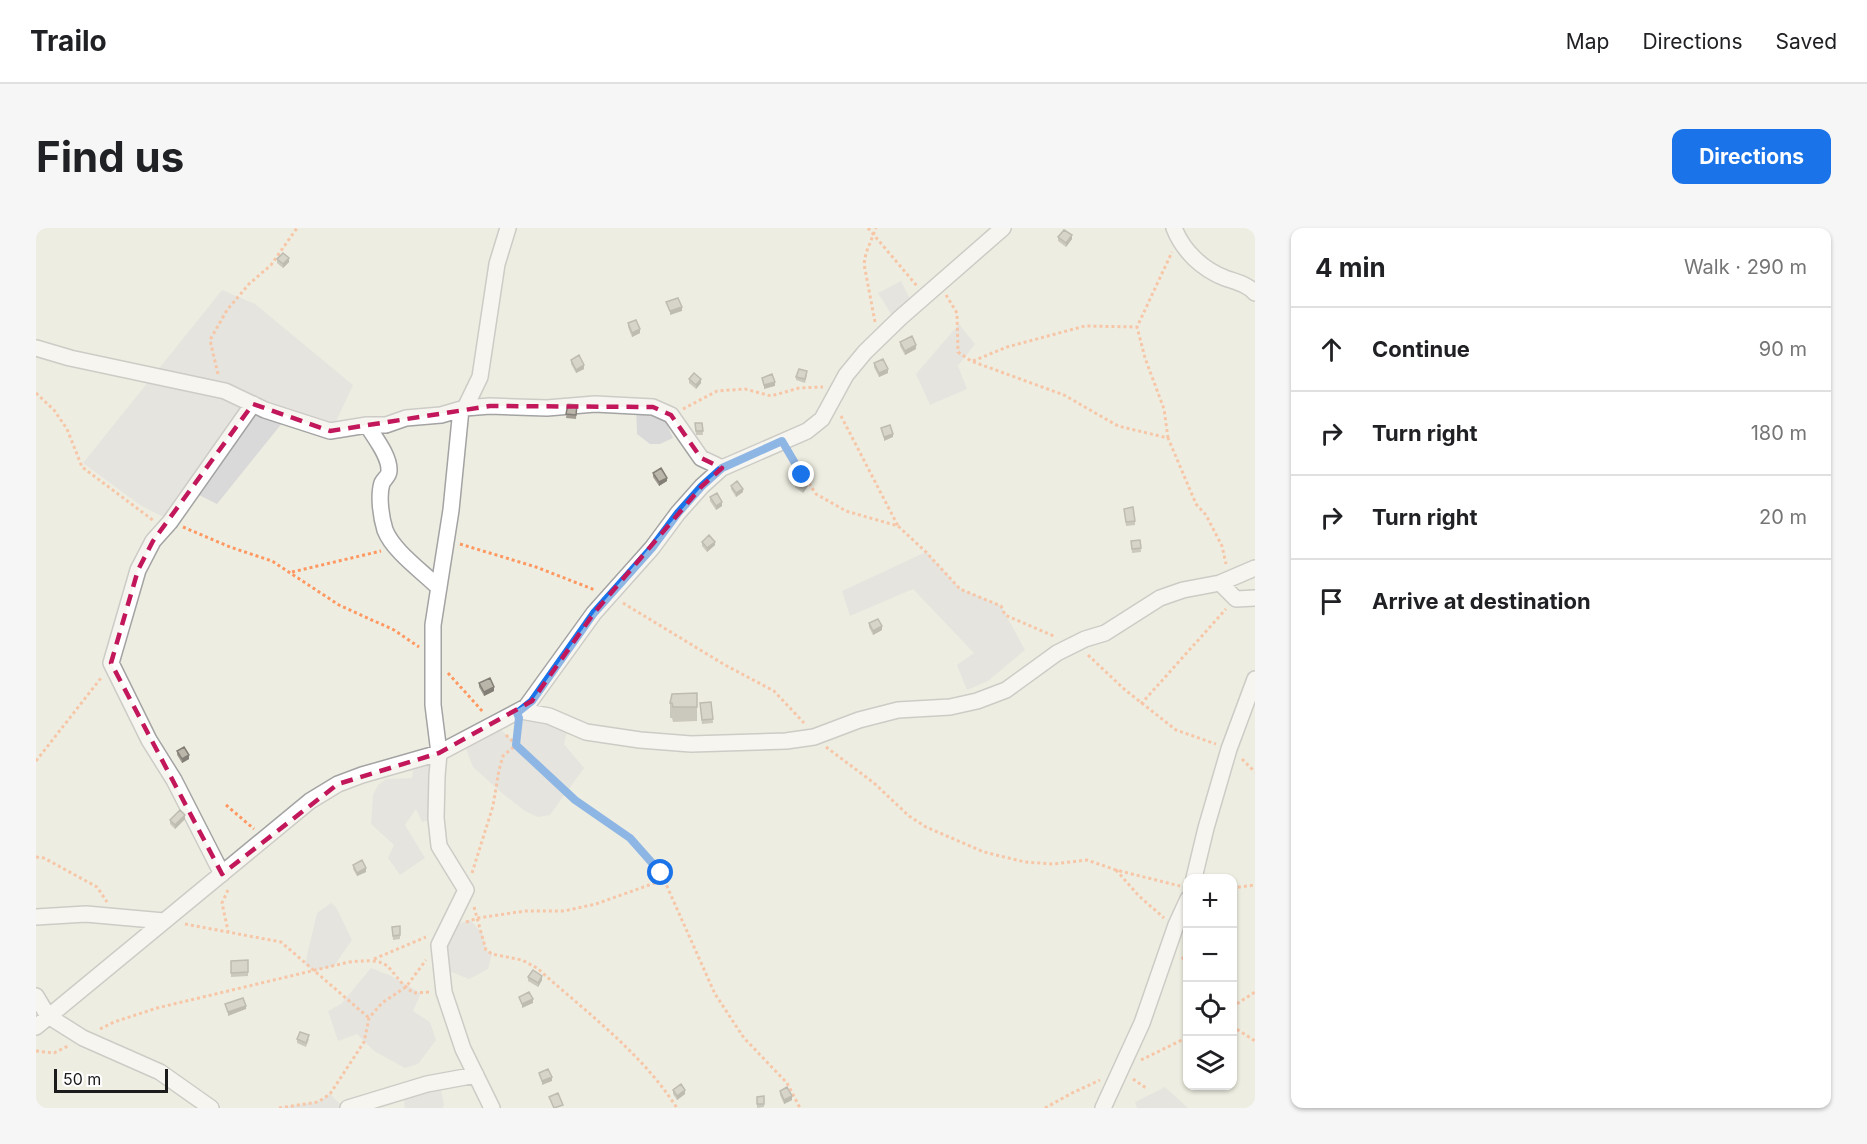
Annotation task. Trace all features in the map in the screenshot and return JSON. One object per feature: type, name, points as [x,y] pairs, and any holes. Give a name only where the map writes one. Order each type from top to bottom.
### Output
[{"type":"street","points":[[492,1108],[463,1049],[444,992],[439,945],[466,890],[439,846],[436,818],[440,753],[432,705],[433,625],[463,409],[480,377],[497,264],[508,228]]},
{"type":"street","points":[[36,1027],[164,921],[227,879],[264,838],[310,801],[338,784],[362,775],[440,753],[519,712],[532,701],[570,645],[702,486],[722,468],[807,431],[822,419],[843,382],[865,352],[939,283],[1003,228]]},
{"type":"street","points":[[1176,233],[1198,263],[1221,276],[1245,285],[1255,293]]},
{"type":"street","points":[[36,348],[70,358],[225,391],[253,404],[330,431],[366,425],[386,425],[406,418],[441,415],[463,409],[490,406],[547,408],[576,404],[653,407],[671,415],[701,458],[722,468]]},
{"type":"street","points":[[227,879],[174,780],[156,753],[111,663],[138,570],[153,541],[167,525],[253,404]]},
{"type":"street","points":[[366,425],[384,454],[390,469],[382,482],[382,517],[385,530],[398,549],[439,588]]},
{"type":"street","points":[[519,712],[549,716],[586,732],[640,740],[691,744],[786,741],[814,737],[859,720],[898,710],[950,707],[977,702],[1006,690],[1057,653],[1105,633],[1160,598],[1183,590],[1225,581],[1255,568]]},
{"type":"street","points":[[1225,581],[1236,599],[1255,598]]},
{"type":"street","points":[[1195,874],[1229,749],[1255,679]]},
{"type":"street","points":[[1103,1108],[1142,1023],[1183,911]]},
{"type":"street","points":[[36,917],[86,914],[164,921]]},
{"type":"street","points":[[36,996],[48,1017],[83,1038],[160,1072],[211,1108]]},
{"type":"street","points":[[348,1108],[391,1101],[476,1075]]},
{"type":"path","points":[[225,391],[216,370],[210,340],[226,310],[249,284],[271,265],[297,228]]},
{"type":"path","points":[[868,228],[925,296]]},
{"type":"path","points":[[876,228],[864,264],[878,339]]},
{"type":"path","points":[[1176,233],[1137,327],[1145,358],[1164,409],[1168,438],[1196,504],[1206,515],[1221,546],[1225,581]]},
{"type":"path","points":[[939,283],[957,313],[958,352],[971,361],[1064,395],[1118,426],[1168,438]]},
{"type":"path","points":[[971,361],[1007,347],[1085,326],[1137,327]]},
{"type":"path","points":[[671,415],[717,391],[745,389],[771,396],[799,388],[832,387],[843,382]]},
{"type":"path","points":[[36,393],[54,410],[67,429],[82,467],[167,525],[272,561],[339,604],[394,630],[433,657],[494,723],[575,800],[630,838],[661,873],[715,994],[744,1038],[787,1083],[800,1108]]},
{"type":"path","points":[[834,397],[843,423],[898,526],[960,589],[1001,606],[1005,615],[1074,644],[1141,704],[1176,730],[1229,749],[1255,772]]},
{"type":"path","points":[[782,441],[816,495],[846,511],[898,526]]},
{"type":"path","points":[[446,540],[536,567],[610,595],[725,665],[774,691],[802,720],[814,737],[874,783],[909,816],[926,827],[984,852],[1025,862],[1053,864],[1087,860],[1116,870],[1183,887]]},
{"type":"path","points":[[292,572],[335,560],[398,549]]},
{"type":"path","points":[[1141,704],[1236,599]]},
{"type":"path","points":[[36,761],[94,689],[111,663]]},
{"type":"path","points":[[519,712],[516,745],[503,756],[493,806],[466,890],[478,918],[486,950],[492,954],[522,960],[537,968],[632,1052],[660,1083],[677,1108]]},
{"type":"path","points":[[226,805],[264,838]]},
{"type":"path","points":[[36,856],[44,858],[97,887],[117,915]]},
{"type":"path","points":[[1116,870],[1139,896],[1166,920],[1183,959]]},
{"type":"path","points":[[227,879],[222,903],[228,931]]},
{"type":"path","points":[[36,1052],[54,1053],[114,1022],[157,1008],[349,962],[372,959],[446,928],[478,918],[564,910],[596,904],[664,880]]},
{"type":"path","points":[[1237,887],[1255,885]]},
{"type":"path","points":[[164,921],[281,942],[369,1018]]},
{"type":"path","points":[[279,1108],[318,1102],[330,1095],[364,1041],[369,1018],[382,1003],[406,987],[439,945]]},
{"type":"path","points":[[372,959],[387,964],[413,993],[444,992]]},
{"type":"path","points":[[1237,1004],[1255,992]]},
{"type":"path","points":[[1237,1029],[1255,1041]]},
{"type":"highlighted area","points":[[253,404],[330,431],[490,406],[653,407],[671,415],[701,458],[722,468],[702,486],[594,613],[532,701],[439,753],[338,784],[222,874],[111,663],[138,570],[153,541]]},
{"type":"shaded area","points":[[901,281],[911,301],[893,317],[878,293]]},
{"type":"shaded area","points":[[222,290],[255,304],[353,385],[333,428],[287,417],[217,504],[195,493],[169,520],[140,505],[83,463]]},
{"type":"shaded area","points":[[959,324],[975,344],[958,366],[967,389],[930,405],[916,374]]},
{"type":"shaded area","points":[[636,405],[661,411],[673,438],[660,444],[650,444],[637,434]]},
{"type":"shaded area","points":[[926,552],[960,589],[1001,606],[1025,650],[988,681],[967,690],[957,665],[974,653],[913,589],[850,616],[842,591]]},
{"type":"shaded area","points":[[523,715],[569,724],[564,744],[584,768],[550,815],[538,817],[525,811],[503,794],[473,767],[463,741],[494,723],[516,744]]},
{"type":"shaded area","points":[[439,753],[436,818],[422,822],[416,809],[405,825],[425,858],[400,875],[388,858],[394,845],[371,824],[373,795],[378,785],[386,779],[412,778],[415,760]]},
{"type":"shaded area","points":[[331,903],[336,907],[352,940],[334,966],[313,971],[305,964],[317,913]]},
{"type":"shaded area","points":[[470,920],[482,933],[486,950],[492,954],[488,969],[469,979],[441,968],[446,928]]},
{"type":"shaded area","points":[[371,968],[421,993],[413,1011],[430,1022],[436,1040],[418,1064],[405,1068],[374,1051],[357,1034],[338,1041],[328,1011],[341,1004]]},
{"type":"shaded area","points":[[437,1073],[443,1108],[405,1108],[401,1085]]},
{"type":"shaded area","points":[[1165,1087],[1188,1108],[1137,1108],[1135,1102]]},
{"type":"shaded area","points":[[330,1094],[344,1108],[279,1108],[318,1102]]},
{"type":"building","points":[[1064,230],[1072,235],[1066,243],[1058,237]]},
{"type":"building","points":[[283,253],[289,258],[283,264],[277,259]]},
{"type":"building","points":[[678,298],[682,307],[670,311],[666,302]]},
{"type":"building","points":[[636,320],[640,329],[632,333],[628,323]]},
{"type":"building","points":[[912,336],[916,345],[905,351],[900,342]]},
{"type":"building","points":[[579,355],[584,365],[576,370],[571,360]]},
{"type":"building","points":[[883,359],[888,369],[879,373],[874,363]]},
{"type":"building","points":[[799,369],[807,371],[805,379],[796,377]]},
{"type":"building","points":[[694,373],[701,379],[696,385],[689,379]]},
{"type":"building","points":[[772,374],[775,382],[764,385],[762,378]]},
{"type":"building","points":[[568,404],[577,405],[576,415],[566,414]]},
{"type":"building","points":[[695,423],[702,423],[703,431],[696,431]]},
{"type":"building","points":[[890,425],[893,434],[884,437],[881,428]]},
{"type":"building","points":[[661,468],[667,478],[659,482],[653,473]]},
{"type":"building","points":[[800,477],[808,482],[803,489],[795,484]]},
{"type":"building","points":[[737,481],[743,489],[736,493],[731,486]]},
{"type":"building","points":[[717,493],[722,502],[716,506],[710,497]]},
{"type":"building","points":[[1133,507],[1135,521],[1126,522],[1124,509]]},
{"type":"building","points":[[709,535],[715,542],[707,548],[702,542]]},
{"type":"building","points":[[1140,540],[1141,548],[1132,549],[1131,541]]},
{"type":"building","points":[[878,619],[882,626],[873,631],[869,623]]},
{"type":"building","points":[[490,678],[494,687],[484,692],[479,683]]},
{"type":"building","points":[[697,693],[697,707],[673,707],[670,703],[672,694]]},
{"type":"building","points":[[711,702],[713,719],[702,720],[700,703]]},
{"type":"building","points":[[184,747],[189,755],[182,759],[177,751]]},
{"type":"building","points":[[180,810],[185,815],[175,825],[170,820]]},
{"type":"building","points":[[362,860],[366,868],[357,873],[353,865]]},
{"type":"building","points":[[400,926],[400,935],[393,936],[392,927]]},
{"type":"building","points":[[248,960],[248,972],[231,973],[231,961]]},
{"type":"building","points":[[533,970],[542,976],[538,983],[528,977]]},
{"type":"building","points":[[529,992],[533,999],[522,1004],[519,997]]},
{"type":"building","points":[[243,998],[246,1006],[228,1012],[225,1004]]},
{"type":"building","points":[[300,1032],[309,1035],[306,1043],[297,1039]]},
{"type":"building","points":[[548,1069],[552,1077],[542,1081],[539,1073]]},
{"type":"building","points":[[681,1084],[685,1090],[677,1096],[673,1090]]},
{"type":"building","points":[[787,1087],[792,1096],[784,1100],[780,1091]]},
{"type":"building","points":[[558,1093],[563,1105],[554,1108],[549,1097]]},
{"type":"building","points":[[764,1096],[764,1104],[757,1104],[757,1097]]},
{"type":"route","points":[[661,873],[630,838],[575,800],[516,745],[519,718],[517,713],[532,701],[594,613],[652,548],[678,513],[722,468],[782,441],[802,475]]}]
